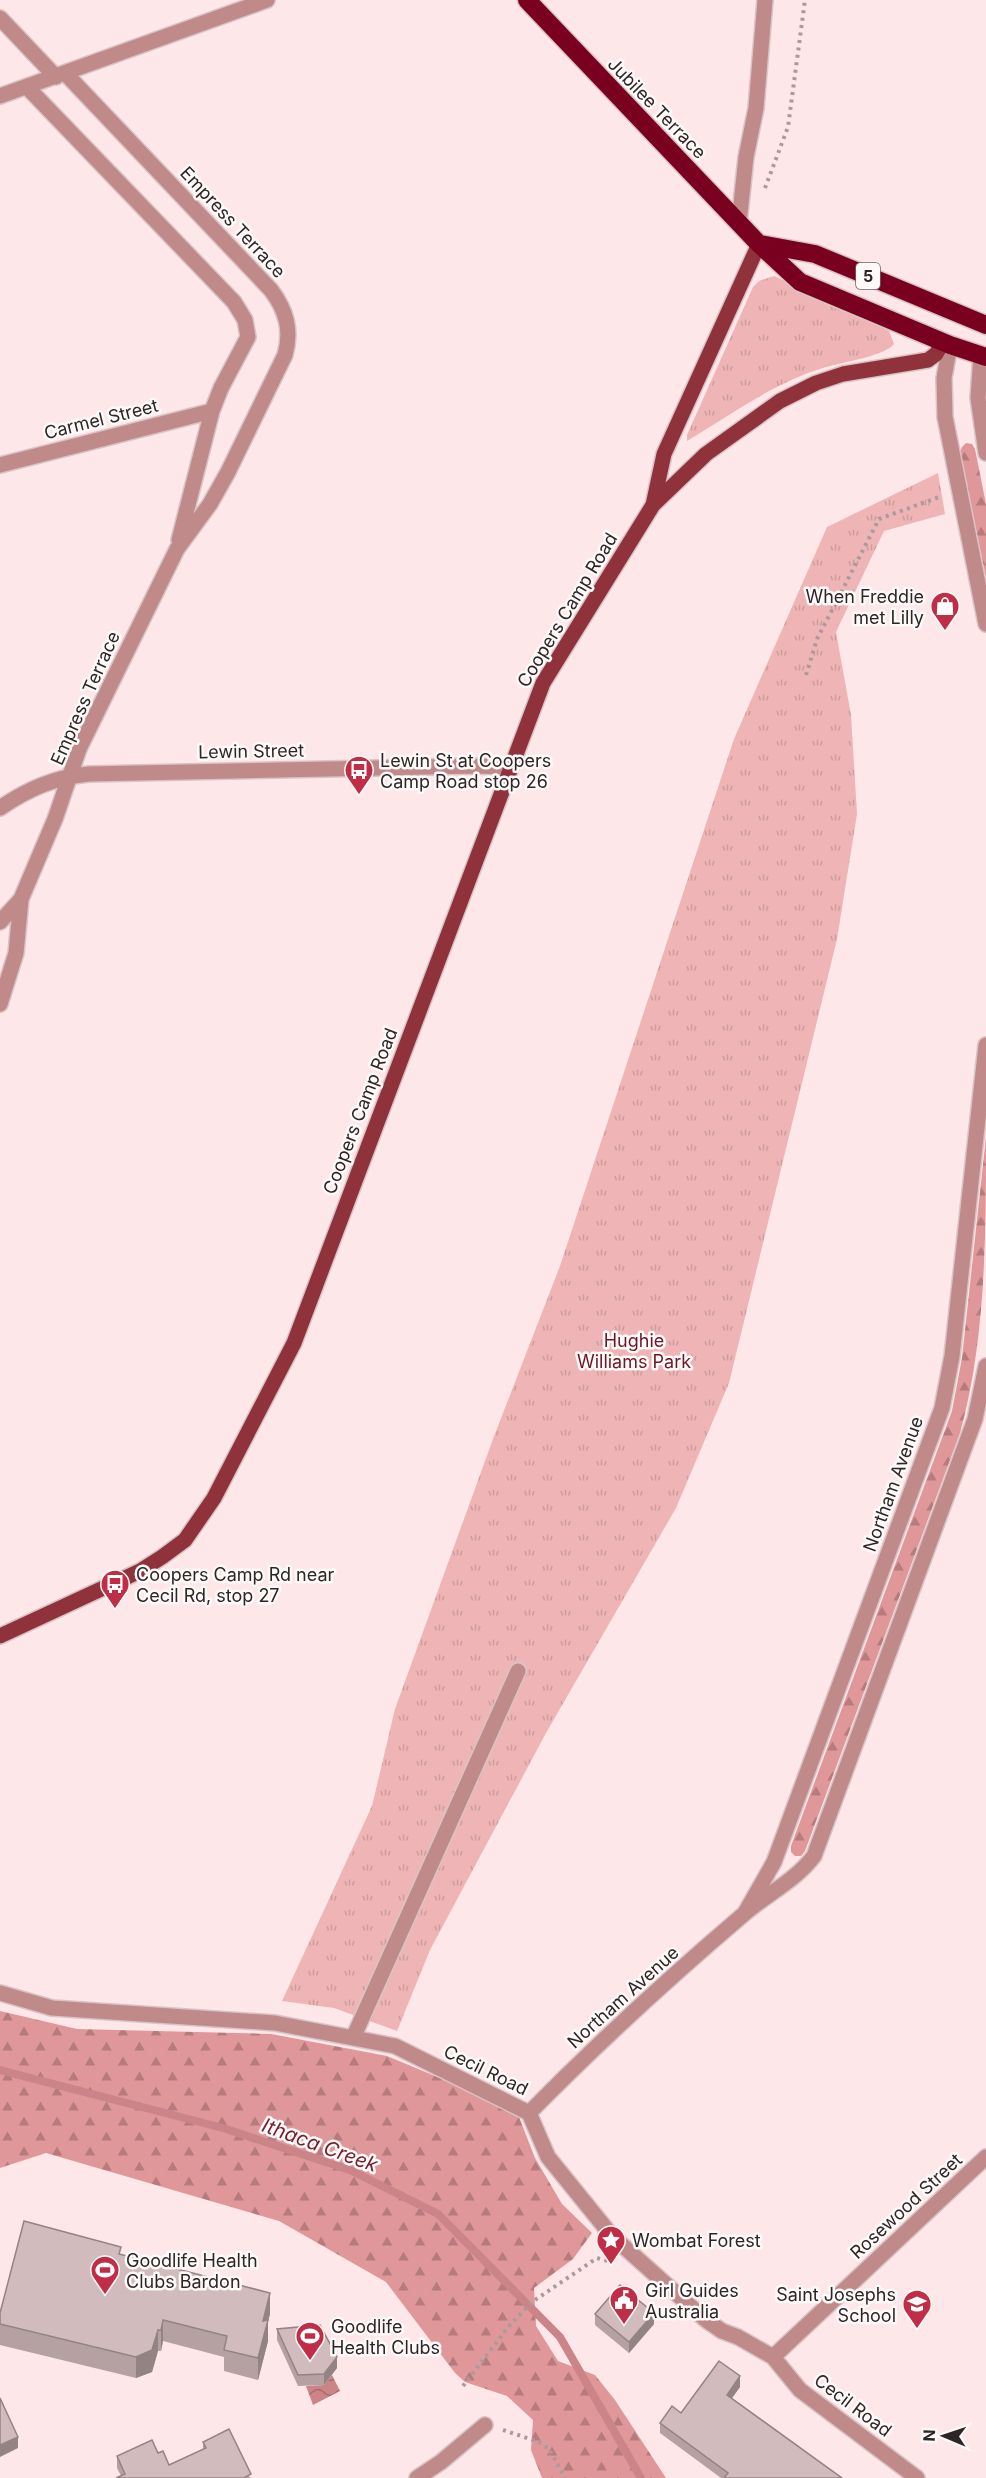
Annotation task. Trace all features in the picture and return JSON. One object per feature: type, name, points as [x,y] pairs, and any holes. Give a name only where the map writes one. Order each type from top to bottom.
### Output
[{"type":"highway","name":"Jubilee Terrace","points":[[527,0],[739,224],[800,282],[984,356]]},
{"type":"highway","name":"5","points":[[759,244],[815,254],[980,323]]},
{"type":"highway","points":[[947,343],[980,323],[984,356]]},
{"type":"main road","name":"Coopers Camp Road","points":[[653,505],[664,454],[759,244]]},
{"type":"main road","name":"Coopers Camp Road","points":[[0,1636],[140,1571],[162,1557],[184,1540],[214,1498],[294,1343],[543,683],[653,505],[706,454],[780,401],[816,383],[843,374],[928,360],[947,343]]},
{"type":"street","points":[[0,96],[267,0]]},
{"type":"street","points":[[739,224],[747,157],[758,96],[765,0]]},
{"type":"street","name":"Empress Terrace","points":[[0,18],[60,75],[271,290],[280,302],[289,335],[285,355],[228,472],[210,504],[177,549],[87,731],[55,819],[21,899],[16,953],[0,1004]]},
{"type":"street","name":"Empress Terrace","points":[[27,87],[240,310],[248,328],[248,337],[221,388],[212,411],[177,549]]},
{"type":"street","points":[[947,343],[945,408],[986,624]]},
{"type":"street","points":[[984,356],[978,398],[986,453]]},
{"type":"street","name":"Carmel Street","points":[[0,465],[212,411]]},
{"type":"street","name":"Lewin Street","points":[[0,808],[31,789],[54,780],[70,777],[160,772],[510,767]]},
{"type":"street","name":"Empress Terrace","points":[[0,922],[21,899]]},
{"type":"street","name":"Northam Avenue","points":[[746,1913],[774,1862],[942,1408],[952,1356],[986,1045]]},
{"type":"street","name":"Northam Avenue","points":[[529,2113],[572,2070],[746,1913],[790,1881],[814,1856],[972,1428],[980,1401],[986,1366]]},
{"type":"street","points":[[353,2038],[518,1671]]},
{"type":"street","name":"Cecil Road","points":[[0,1993],[52,2008],[275,2023],[395,2046],[529,2113],[548,2157],[612,2236],[706,2320],[722,2331],[773,2357],[800,2390],[917,2478]]},
{"type":"street","name":"Rosewood Street","points":[[773,2357],[986,2157]]},
{"type":"street","points":[[417,2478],[441,2462],[485,2425]]},
{"type":"path","points":[[763,194],[788,127],[805,0]]},
{"type":"path","points":[[806,675],[817,639],[879,519],[960,490]]},
{"type":"path","points":[[463,2386],[478,2364],[532,2302],[597,2258],[618,2265]]},
{"type":"path","points":[[485,2425],[539,2442],[549,2449],[565,2478]]},
{"type":"green space","points":[[774,276],[882,327],[889,331],[894,344],[883,352],[826,367],[789,381],[687,441],[687,435],[753,287],[759,281]]},
{"type":"green space","points":[[966,443],[972,444],[975,449],[986,504],[986,578],[960,452]]},
{"type":"green space","name":"Hughie Williams Park","points":[[938,473],[945,514],[884,531],[836,632],[851,715],[857,814],[837,939],[729,1383],[676,1508],[546,1733],[430,1950],[397,2031],[334,2008],[282,2001],[372,1806],[395,1709],[493,1439],[560,1266],[734,739],[827,527]]},
{"type":"green space","points":[[986,1137],[985,1249],[980,1324],[969,1397],[960,1433],[805,1851],[801,1856],[795,1856],[791,1852],[791,1846],[952,1411],[962,1358]]},
{"type":"green space","points":[[0,2011],[77,2029],[271,2034],[387,2056],[447,2081],[519,2117],[535,2158],[562,2204],[592,2233],[573,2259],[534,2288],[536,2326],[558,2361],[595,2375],[615,2400],[666,2478],[542,2478],[531,2450],[533,2420],[507,2396],[465,2382],[455,2373],[386,2282],[279,2221],[46,2153],[0,2168]]},
{"type":"water","points":[[332,2375],[340,2391],[313,2405],[306,2386],[324,2385]]},
{"type":"building","name":"Goodlife Health Clubs Bardon","points":[[24,2221],[121,2247],[119,2254],[270,2293],[263,2321],[268,2320],[258,2358],[224,2350],[227,2336],[163,2320],[152,2350],[136,2357],[0,2324],[0,2313]]},
{"type":"building","name":"Girl Guides Australia","points":[[620,2285],[654,2313],[629,2342],[595,2314]]},
{"type":"building","name":"Goodlife Health Clubs","points":[[320,2325],[337,2357],[324,2374],[298,2375],[277,2329]]},
{"type":"building","points":[[719,2361],[740,2376],[727,2395],[842,2478],[724,2478],[728,2473],[660,2423],[672,2406],[681,2413]]},
{"type":"building","points":[[0,2398],[18,2437],[0,2445]]},
{"type":"building","points":[[229,2429],[251,2474],[244,2478],[116,2478],[125,2474],[117,2456],[152,2440],[158,2453],[163,2451],[169,2465],[206,2448],[203,2442]]},
{"type":"waterway","name":"Ithaca Creek","points":[[0,2070],[223,2128],[350,2170],[438,2214],[560,2337],[641,2478]]},
{"type":"place","name":"When Freddie met Lilly","points":[[945,632]]},
{"type":"place","name":"Lewin St at Coopers Camp Road stop 26","points":[[359,796]]},
{"type":"place","name":"Coopers Camp Rd near Cecil Rd, stop 27","points":[[115,1610]]},
{"type":"place","name":"Wombat Forest","points":[[611,2266]]},
{"type":"place","name":"Goodlife Health Clubs Bardon","points":[[105,2296]]},
{"type":"place","name":"Girl Guides Australia","points":[[624,2326]]},
{"type":"place","name":"Saint Josephs School","points":[[917,2330]]},
{"type":"place","name":"Goodlife Health Clubs","points":[[310,2362]]}]
